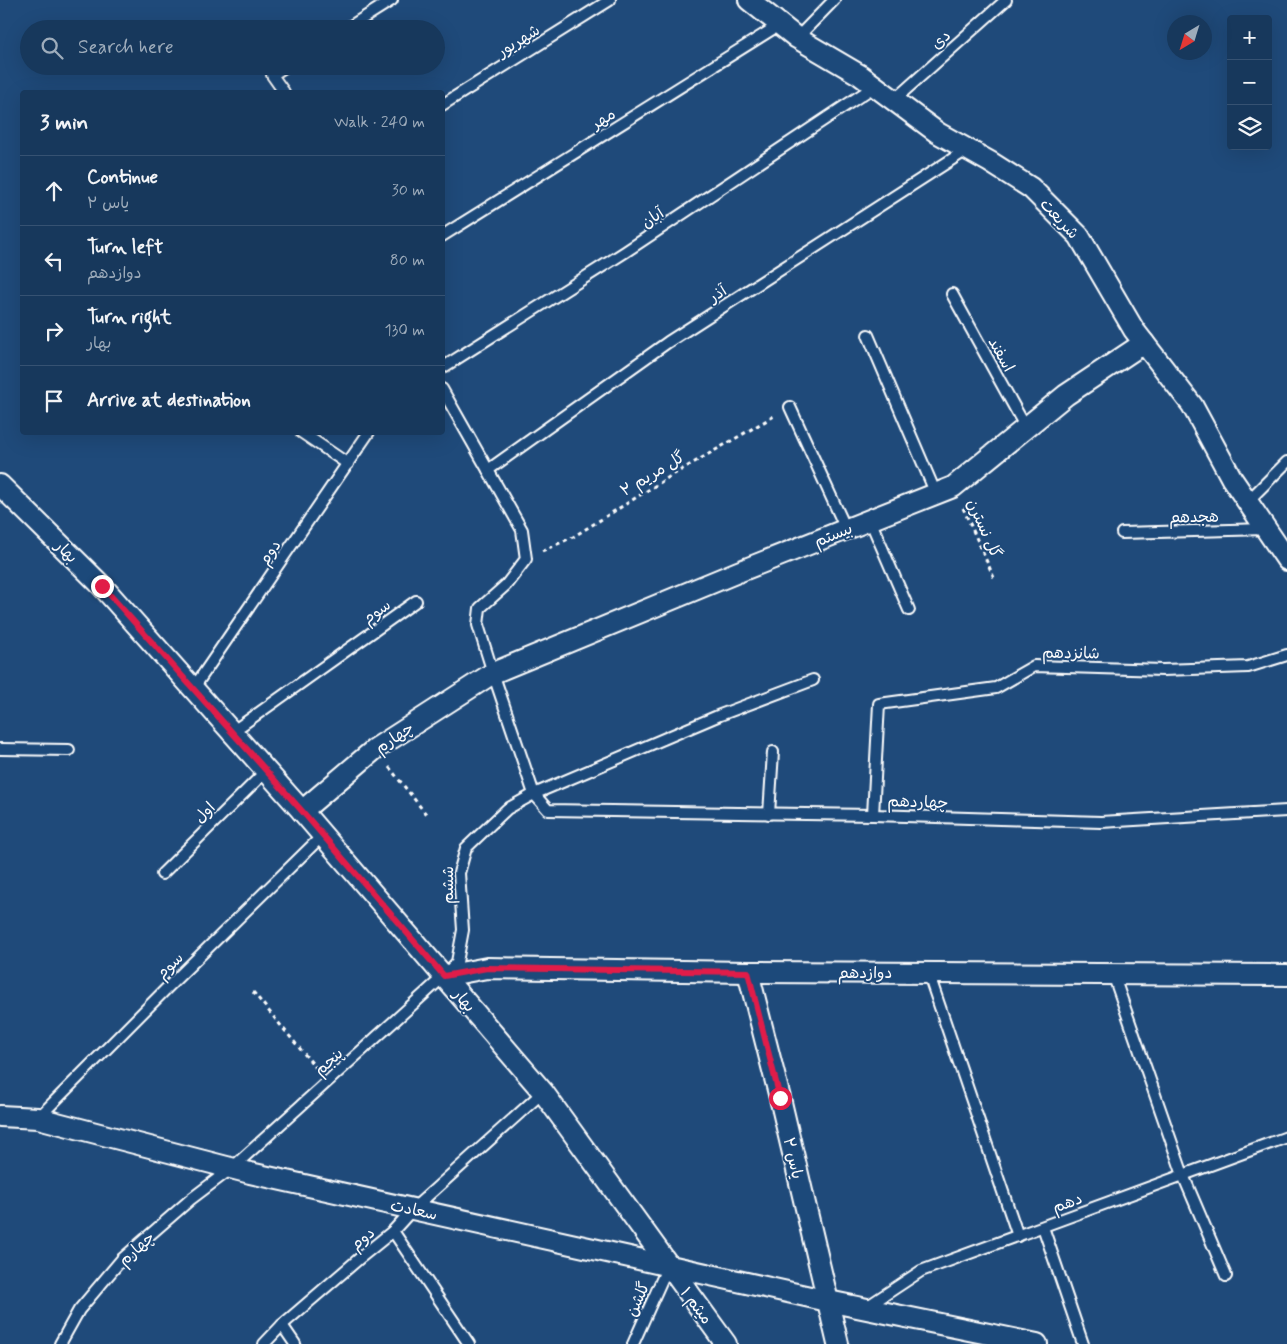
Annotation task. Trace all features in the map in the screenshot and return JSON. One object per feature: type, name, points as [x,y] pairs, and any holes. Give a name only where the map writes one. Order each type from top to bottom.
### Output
[{"type":"street","name":"شریعت","points":[[749,0],[796,38],[860,75],[938,133],[1031,188],[1079,236],[1134,330],[1192,405],[1232,479],[1287,560]]},
{"type":"street","name":"بیستم","points":[[493,673],[945,490],[1066,395],[1144,343]]},
{"type":"street","name":"بهار","points":[[0,485],[102,586],[302,811],[444,976],[543,1092],[668,1266]]},
{"type":"street","name":"چهارم","points":[[302,811],[375,749],[493,673]]},
{"type":"street","name":"دوازدهم","points":[[444,976],[487,968],[1287,976]]},
{"type":"street","name":"یاس ۲","points":[[748,972],[838,1344]]},
{"type":"street","name":"سعادت","points":[[0,1116],[38,1118],[232,1168],[413,1209],[1002,1340],[1037,1344]]},
{"type":"street","name":"میثم ۱","points":[[668,1266],[726,1344]]},
{"type":"lane","points":[[360,20],[392,0]]},
{"type":"lane","name":"شهریور","points":[[445,103],[610,0]]},
{"type":"lane","points":[[796,38],[834,0]]},
{"type":"lane","name":"دی","points":[[894,100],[1006,0]]},
{"type":"lane","name":"مهر","points":[[445,234],[779,25]]},
{"type":"lane","points":[[272,75],[283,90]]},
{"type":"lane","name":"آبان","points":[[445,366],[625,252],[874,86]]},
{"type":"lane","name":"آذر","points":[[488,470],[668,342],[968,149]]},
{"type":"lane","name":"اسفند","points":[[952,294],[1026,428]]},
{"type":"lane","points":[[868,335],[945,490]]},
{"type":"lane","points":[[445,394],[522,530],[526,559],[506,585],[480,608],[478,625],[534,794]]},
{"type":"lane","points":[[790,407],[846,529]]},
{"type":"lane","points":[[305,435],[348,464]]},
{"type":"lane","name":"دوم","points":[[193,689],[367,435]]},
{"type":"lane","points":[[1247,502],[1287,462]]},
{"type":"lane","points":[[870,520],[909,610]]},
{"type":"lane","name":"هجدهم","points":[[1122,533],[1266,529]]},
{"type":"lane","name":"سوم","points":[[232,732],[416,601]]},
{"type":"lane","name":"شانزدهم","points":[[873,815],[879,704],[996,688],[1034,666],[1163,670],[1248,667],[1287,656]]},
{"type":"lane","name":"ششم","points":[[444,976],[457,962],[463,930],[459,873],[466,848],[507,809],[534,794],[720,714],[813,680]]},
{"type":"lane","points":[[0,749],[69,750]]},
{"type":"lane","points":[[769,814],[773,752]]},
{"type":"lane","name":"اول","points":[[162,874],[266,771]]},
{"type":"lane","name":"چهاردهم","points":[[534,794],[548,810],[873,815],[1101,822],[1287,811]]},
{"type":"lane","name":"سوم","points":[[38,1118],[323,835]]},
{"type":"lane","points":[[928,972],[1018,1236]]},
{"type":"lane","points":[[1114,974],[1183,1175],[1226,1276]]},
{"type":"lane","name":"پنجم","points":[[232,1168],[444,976]]},
{"type":"lane","name":"دوم","points":[[264,1344],[282,1325],[393,1231],[413,1209],[543,1092]]},
{"type":"lane","name":"دهم","points":[[865,1308],[921,1271],[1287,1138]]},
{"type":"lane","name":"چهارم","points":[[60,1344],[79,1310],[122,1259],[232,1168]]},
{"type":"lane","points":[[1042,1227],[1083,1344]]},
{"type":"lane","points":[[393,1231],[469,1344]]},
{"type":"lane","name":"گلشن","points":[[633,1344],[668,1266]]},
{"type":"lane","points":[[282,1325],[295,1344]]},
{"type":"path","name":"گل مریم ۲","points":[[526,559],[573,537],[668,477],[790,407]]},
{"type":"path","name":"گل نسترن","points":[[945,490],[995,580]]},
{"type":"path","points":[[375,749],[426,814]]},
{"type":"path","points":[[253,992],[327,1082]]},
{"type":"route","points":[[102,586],[302,811],[444,976],[487,968],[748,972],[780,1098]]}]
